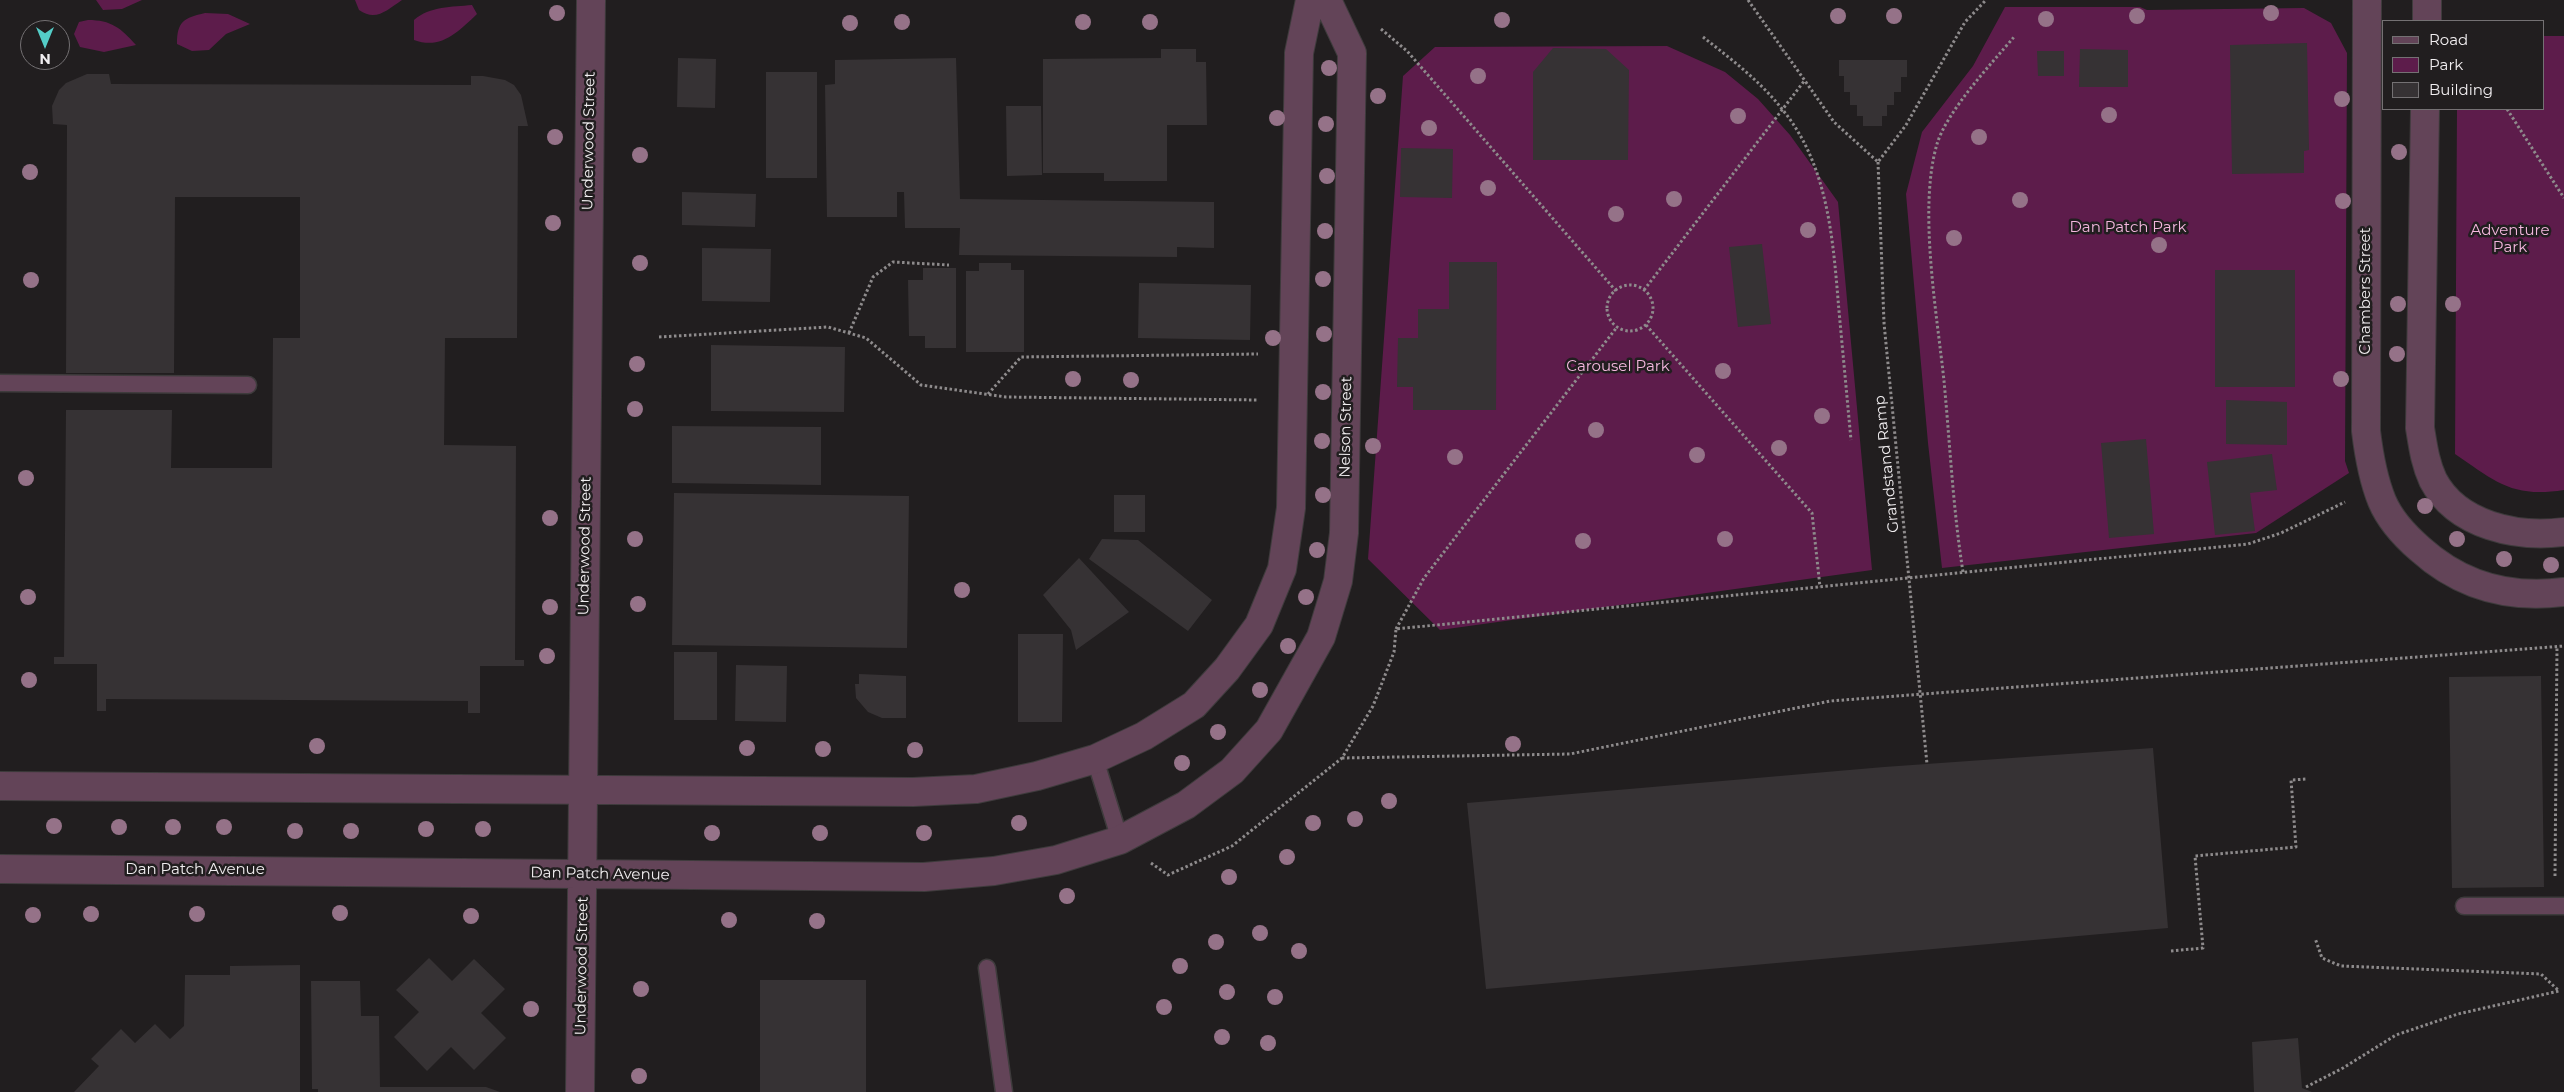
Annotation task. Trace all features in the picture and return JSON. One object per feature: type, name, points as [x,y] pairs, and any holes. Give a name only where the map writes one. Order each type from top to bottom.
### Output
[{"type":"street","name":"Underwood Street","points":[[580,1092],[590,0]]},
{"type":"street","points":[[0,786],[912,792],[976,789],[1037,776],[1095,760],[1144,736],[1194,705],[1227,669],[1258,625],[1282,569],[1291,508],[1299,52],[1310,0]]},
{"type":"street","name":"Nelson Street","points":[[1186,805],[1232,771],[1269,730],[1321,637],[1338,581],[1344,534],[1352,52],[1327,0]]},
{"type":"street","name":"Chambers Street","points":[[2367,0],[2366,431],[2372,473],[2383,503],[2393,520],[2409,539],[2433,561],[2461,579],[2490,589],[2526,595],[2564,592]]},
{"type":"street","points":[[2427,0],[2427,20]]},
{"type":"street","points":[[2425,110],[2420,428],[2425,458],[2434,481],[2451,502],[2472,518],[2497,528],[2526,535],[2564,532]]},
{"type":"street","name":"Dan Patch Avenue","points":[[0,869],[924,877],[994,872],[1056,860],[1120,840],[1186,805]]},
{"type":"lane","points":[[0,383],[248,385]]},
{"type":"lane","points":[[1095,760],[1120,840]]},
{"type":"lane","points":[[2464,906],[2559,906]]},
{"type":"lane","points":[[987,968],[1004,1092]]},
{"type":"path","points":[[1748,0],[1834,122],[1878,162],[1906,125],[1965,22],[1986,0]]},
{"type":"path","points":[[1375,24],[1407,51],[1616,291]]},
{"type":"path","points":[[1703,37],[1747,72],[1783,109],[1804,142],[1821,180],[1833,242],[1851,440]]},
{"type":"path","points":[[1963,572],[1932,267],[1930,176],[1938,142],[1954,112],[1976,82],[2014,37]]},
{"type":"path","points":[[1644,290],[1805,80]]},
{"type":"path","points":[[2507,110],[2564,198]]},
{"type":"path","name":"Grandstand Ramp","points":[[1878,162],[1884,323],[1927,764]]},
{"type":"path","points":[[849,333],[873,277],[893,262],[949,265]]},
{"type":"path","points":[[1628,286],[1644,290],[1653,304],[1653,313],[1646,325],[1633,331],[1617,327],[1608,313],[1608,304],[1616,291],[1628,286]]},
{"type":"path","points":[[1646,325],[1812,513],[1820,587]]},
{"type":"path","points":[[659,337],[828,327],[866,338],[921,385],[1006,397],[1257,400]]},
{"type":"path","points":[[1120,840],[1168,875],[1232,846],[1342,758],[1373,706],[1394,652],[1396,629],[1424,578],[1617,327]]},
{"type":"path","points":[[988,394],[1020,357],[1258,354]]},
{"type":"path","points":[[1396,629],[2248,544],[2281,533],[2377,487]]},
{"type":"path","points":[[1342,758],[1570,754],[1830,702],[2564,646]]},
{"type":"path","points":[[2557,647],[2559,906]]},
{"type":"path","points":[[2171,950],[2203,948],[2195,856],[2296,847],[2291,780],[2307,779]]},
{"type":"path","points":[[2306,1087],[2343,1068],[2396,1035],[2458,1014],[2559,991],[2541,974],[2341,966],[2322,958],[2315,938]]},
{"type":"green space","points":[[96,0],[142,0],[122,9],[103,10]]},
{"type":"green space","points":[[355,0],[402,0],[386,11],[371,15],[359,10]]},
{"type":"green space","points":[[472,5],[477,14],[448,38],[433,43],[414,40],[414,20],[420,15],[442,8]]},
{"type":"green space","name":"Dan Patch Park","points":[[2005,7],[2140,7],[2147,10],[2304,8],[2331,23],[2347,53],[2345,461],[2349,473],[2256,533],[1942,568],[1928,443],[1906,194],[1922,132],[1973,66]]},
{"type":"green space","points":[[205,13],[228,14],[250,24],[226,34],[209,50],[192,51],[177,44],[180,25],[187,19]]},
{"type":"green space","points":[[96,20],[115,26],[136,45],[104,52],[80,47],[74,34],[79,22]]},
{"type":"green space","name":"Adventure Park","points":[[2544,36],[2564,36],[2564,490],[2531,492],[2517,490],[2494,480],[2455,454],[2457,110],[2544,110]]},
{"type":"green space","name":"Carousel Park","points":[[1667,46],[1725,72],[1758,99],[1790,135],[1838,202],[1872,570],[1440,630],[1368,559],[1403,76],[1435,47]]},
{"type":"building","points":[[2307,43],[2309,150],[2304,151],[2304,173],[2232,174],[2230,45]]},
{"type":"building","points":[[1553,48],[1606,49],[1629,70],[1628,160],[1533,160],[1533,72]]},
{"type":"building","points":[[1161,49],[1196,49],[1196,62],[1206,62],[1207,125],[1167,125],[1167,181],[1104,181],[1104,173],[1043,173],[1043,59],[1161,58]]},
{"type":"building","points":[[2080,49],[2128,50],[2128,87],[2079,87]]},
{"type":"building","points":[[2037,51],[2064,51],[2064,76],[2038,76]]},
{"type":"building","points":[[678,58],[716,59],[715,108],[677,107]]},
{"type":"building","points":[[956,58],[960,199],[1214,202],[1214,248],[1177,247],[1177,257],[959,255],[960,228],[905,228],[904,192],[897,192],[897,217],[827,217],[825,85],[835,84],[835,60]]},
{"type":"building","points":[[1839,60],[1907,60],[1907,77],[1901,77],[1901,92],[1894,92],[1894,105],[1887,105],[1887,116],[1882,116],[1882,126],[1863,126],[1863,116],[1857,116],[1857,105],[1850,105],[1850,92],[1844,92],[1844,76],[1839,76]]},
{"type":"building","points":[[766,72],[817,72],[817,178],[766,178]]},
{"type":"building","points":[[87,74],[109,74],[111,84],[471,85],[471,76],[483,76],[505,80],[514,85],[521,95],[528,126],[518,126],[517,338],[445,338],[444,445],[516,446],[515,660],[524,660],[524,666],[480,666],[480,713],[468,713],[468,701],[106,699],[106,711],[97,711],[97,664],[54,664],[54,657],[64,657],[66,410],[172,410],[171,468],[272,468],[273,338],[300,338],[300,197],[175,197],[174,373],[66,373],[67,125],[53,124],[52,106],[59,90],[66,83]]},
{"type":"building","points":[[1006,106],[1041,106],[1042,175],[1007,176]]},
{"type":"building","points":[[1401,148],[1453,149],[1452,198],[1400,197]]},
{"type":"building","points":[[682,192],[756,194],[755,227],[682,225]]},
{"type":"building","points":[[1762,244],[1771,324],[1738,327],[1729,247]]},
{"type":"building","points":[[702,248],[771,249],[770,302],[702,301]]},
{"type":"building","points":[[1449,262],[1497,262],[1496,410],[1413,410],[1413,387],[1397,387],[1398,338],[1418,338],[1418,309],[1449,309]]},
{"type":"building","points":[[979,263],[1011,263],[1011,270],[1024,270],[1024,352],[966,352],[966,271],[979,271]]},
{"type":"building","points":[[923,268],[956,268],[956,348],[925,348],[925,336],[909,336],[908,280],[923,280]]},
{"type":"building","points":[[2215,270],[2295,270],[2295,387],[2215,387]]},
{"type":"building","points":[[1139,283],[1251,285],[1250,340],[1138,338]]},
{"type":"building","points":[[711,345],[845,347],[844,412],[711,411]]},
{"type":"building","points":[[2226,400],[2287,402],[2287,445],[2226,444]]},
{"type":"building","points":[[672,426],[821,427],[821,485],[672,483]]},
{"type":"building","points":[[2146,439],[2154,534],[2109,538],[2101,443]]},
{"type":"building","points":[[2272,454],[2277,490],[2250,493],[2255,531],[2215,535],[2207,462]]},
{"type":"building","points":[[674,493],[909,496],[907,648],[672,645]]},
{"type":"building","points":[[1114,495],[1145,495],[1145,532],[1114,532]]},
{"type":"building","points":[[1102,539],[1138,540],[1212,600],[1188,631],[1089,559]]},
{"type":"building","points":[[1079,558],[1129,612],[1076,650],[1071,630],[1043,595]]},
{"type":"building","points":[[1018,634],[1063,634],[1062,722],[1018,722]]},
{"type":"building","points":[[674,652],[717,652],[717,720],[674,720]]},
{"type":"building","points":[[736,665],[787,666],[786,722],[735,721]]},
{"type":"building","points":[[859,674],[906,676],[906,718],[882,718],[868,712],[856,698],[855,684],[859,684]]},
{"type":"building","points":[[2541,676],[2544,887],[2452,888],[2449,677]]},
{"type":"building","points":[[2153,748],[2168,928],[1486,989],[1467,803],[1884,767]]},
{"type":"building","points":[[429,958],[452,981],[474,959],[505,989],[481,1013],[506,1038],[474,1070],[451,1047],[427,1071],[394,1037],[419,1012],[396,990]]},
{"type":"building","points":[[300,965],[300,1092],[74,1092],[99,1066],[91,1059],[121,1029],[135,1043],[155,1024],[170,1039],[184,1026],[185,975],[230,975],[230,966]]},
{"type":"building","points":[[760,980],[866,980],[866,1092],[760,1092]]},
{"type":"building","points":[[311,981],[360,981],[361,1016],[379,1016],[380,1087],[486,1087],[500,1092],[318,1092],[318,1089],[312,1089]]},
{"type":"building","points":[[2298,1038],[2302,1088],[2312,1092],[2254,1092],[2252,1042]]}]
